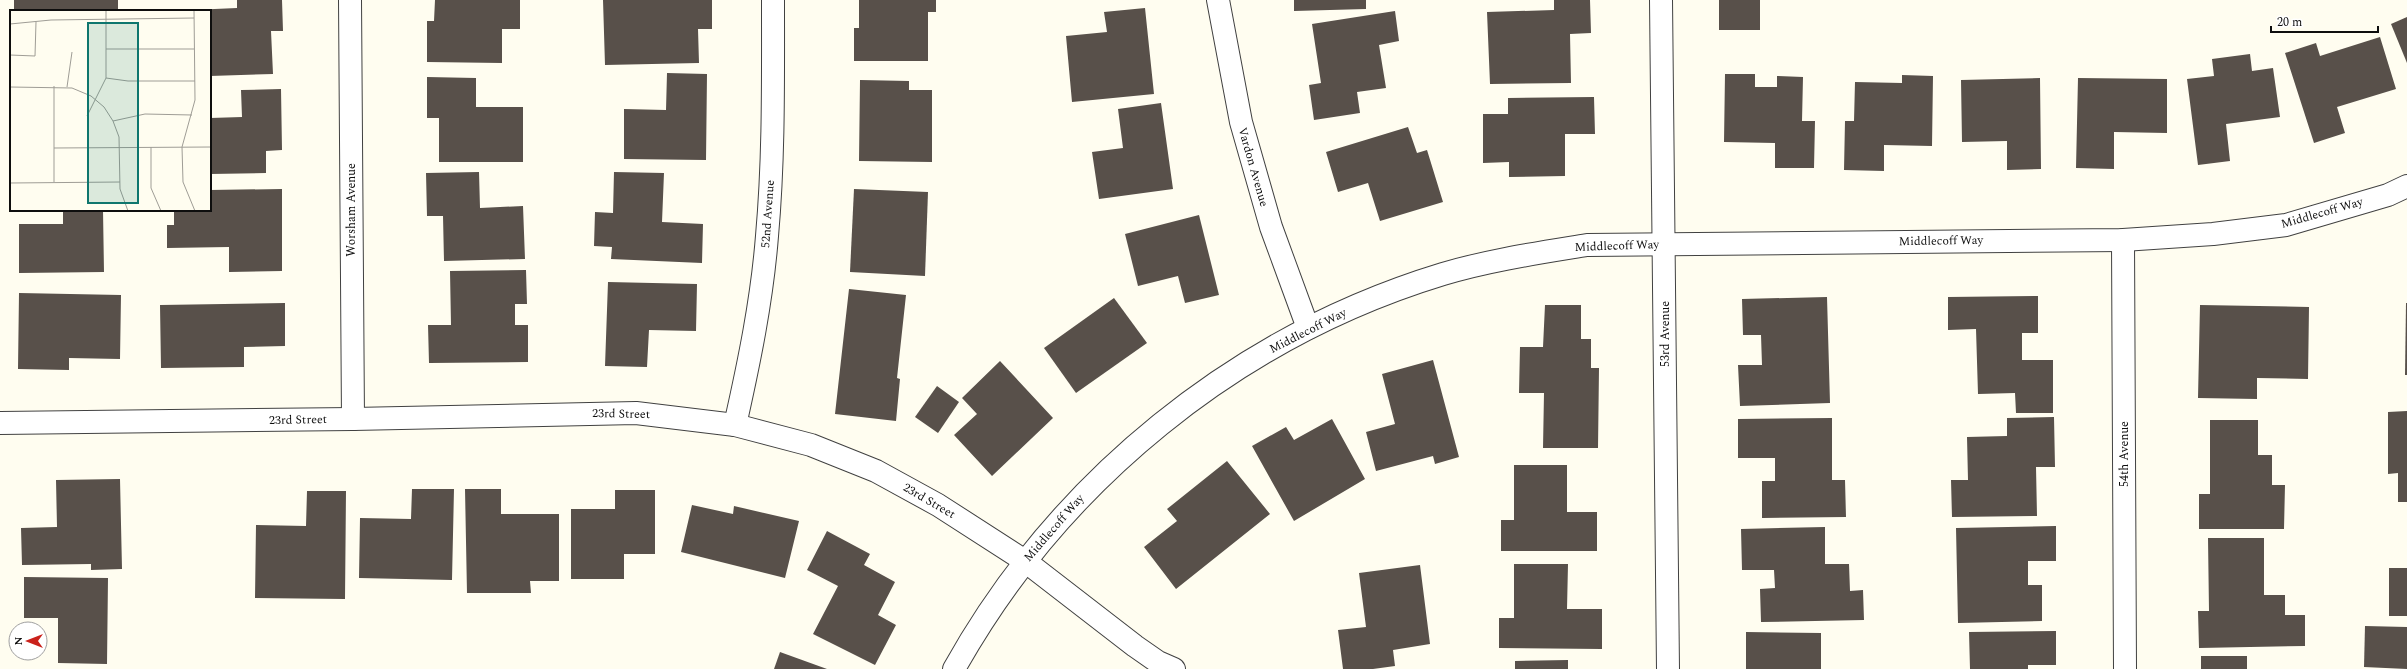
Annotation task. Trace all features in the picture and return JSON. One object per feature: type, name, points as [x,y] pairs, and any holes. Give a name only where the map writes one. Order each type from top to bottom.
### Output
[{"type":"street","name":"Worsham Avenue","points":[[350,0],[353,419]]},
{"type":"street","name":"52nd Avenue","points":[[736,425],[753,345],[767,237],[773,136],[773,0]]},
{"type":"street","name":"Vardon Avenue","points":[[1218,0],[1241,122],[1271,228],[1308,328]]},
{"type":"street","name":"53rd Avenue","points":[[1661,0],[1668,669]]},
{"type":"street","name":"Middlecoff Way","points":[[954,669],[976,630],[1025,561],[1064,514],[1127,452],[1190,401],[1244,364],[1308,328],[1374,298],[1443,274],[1515,256],[1587,245],[2123,240],[2213,234],[2286,225],[2388,195],[2407,186]]},
{"type":"street","name":"54th Avenue","points":[[2123,240],[2126,669]]},
{"type":"street","name":"23rd Street","points":[[0,423],[353,419],[636,413],[736,425],[811,445],[876,472],[938,505],[1025,561],[1135,646],[1158,662],[1174,669]]},
{"type":"building","points":[[14,0],[118,0],[118,10],[14,10]]},
{"type":"building","points":[[237,0],[282,0],[283,31],[271,31],[273,74],[211,76],[211,10],[192,10],[237,8]]},
{"type":"building","points":[[435,0],[520,0],[520,29],[502,29],[502,63],[427,62],[427,21],[434,21]]},
{"type":"building","points":[[603,0],[712,0],[712,29],[698,29],[699,63],[605,65]]},
{"type":"building","points":[[859,0],[936,0],[936,12],[928,12],[928,61],[854,61],[854,28],[859,28]]},
{"type":"building","points":[[1294,0],[1366,0],[1366,9],[1294,11]]},
{"type":"building","points":[[1554,0],[1590,0],[1591,33],[1570,34],[1571,83],[1490,84],[1487,12],[1554,10]]},
{"type":"building","points":[[1719,0],[1760,0],[1760,30],[1719,30]]},
{"type":"building","points":[[1145,8],[1154,94],[1072,102],[1066,36],[1107,32],[1104,12]]},
{"type":"building","points":[[1395,11],[1399,41],[1379,45],[1386,88],[1357,92],[1360,113],[1314,120],[1309,85],[1321,83],[1312,24]]},
{"type":"building","points":[[2407,17],[2407,63],[2391,24]]},
{"type":"building","points":[[2380,37],[2396,89],[2337,107],[2345,133],[2314,143],[2285,53],[2316,43],[2320,56]]},
{"type":"building","points":[[2250,54],[2252,71],[2273,68],[2280,117],[2226,124],[2230,161],[2198,165],[2187,79],[2214,76],[2212,59]]},
{"type":"building","points":[[667,73],[707,74],[706,160],[624,159],[624,109],[666,110]]},
{"type":"building","points":[[1725,74],[1755,74],[1755,87],[1777,87],[1777,76],[1803,77],[1802,121],[1815,121],[1814,168],[1775,168],[1775,143],[1724,142]]},
{"type":"building","points":[[1902,75],[1933,76],[1932,146],[1884,145],[1884,171],[1844,170],[1845,121],[1854,121],[1855,82],[1902,83]]},
{"type":"building","points":[[427,77],[476,78],[476,107],[523,107],[523,162],[439,162],[439,118],[427,118]]},
{"type":"building","points":[[2040,78],[2041,169],[2007,170],[2007,141],[1962,142],[1961,80]]},
{"type":"building","points":[[2078,78],[2167,79],[2167,133],[2114,132],[2114,169],[2076,168]]},
{"type":"building","points":[[860,80],[909,81],[909,90],[932,90],[932,162],[859,161]]},
{"type":"building","points":[[281,89],[282,150],[266,151],[266,173],[211,174],[211,118],[242,117],[241,90]]},
{"type":"building","points":[[1594,97],[1595,134],[1565,134],[1565,176],[1509,177],[1509,162],[1483,163],[1483,114],[1508,114],[1508,98]]},
{"type":"building","points":[[1161,103],[1173,189],[1099,199],[1092,152],[1123,148],[1118,109]]},
{"type":"building","points":[[1408,127],[1417,153],[1427,150],[1443,202],[1380,221],[1368,183],[1338,192],[1326,152]]},
{"type":"building","points":[[479,172],[480,208],[523,206],[525,259],[444,261],[443,216],[427,216],[426,173]]},
{"type":"building","points":[[614,172],[664,173],[662,222],[703,224],[702,263],[611,259],[612,247],[594,246],[595,212],[613,213]]},
{"type":"building","points":[[282,189],[282,271],[229,272],[229,247],[167,248],[167,225],[174,225],[174,211],[211,211],[211,190]]},
{"type":"building","points":[[854,189],[928,192],[925,276],[850,272]]},
{"type":"building","points":[[63,211],[103,211],[104,272],[19,273],[19,224],[63,224]]},
{"type":"building","points":[[1199,215],[1219,295],[1185,303],[1178,276],[1138,286],[1125,234]]},
{"type":"building","points":[[526,270],[527,304],[515,304],[515,325],[528,325],[528,362],[429,363],[428,325],[451,325],[450,271]]},
{"type":"building","points":[[608,282],[697,284],[696,331],[649,330],[647,367],[605,366]]},
{"type":"building","points":[[849,289],[906,295],[897,378],[900,379],[896,421],[835,414]]},
{"type":"building","points":[[19,293],[121,295],[120,359],[69,358],[69,370],[18,369]]},
{"type":"building","points":[[2038,296],[2038,333],[2022,333],[2022,360],[2053,360],[2053,413],[2016,413],[2015,393],[1978,394],[1976,329],[1948,330],[1948,297]]},
{"type":"building","points":[[1827,297],[1830,403],[1740,406],[1738,365],[1762,365],[1761,335],[1743,335],[1742,299]]},
{"type":"building","points":[[1114,298],[1147,343],[1076,393],[1044,348]]},
{"type":"building","points":[[285,303],[285,346],[244,347],[244,367],[161,368],[160,305]]},
{"type":"building","points":[[2406,303],[2407,375],[2405,375]]},
{"type":"building","points":[[1545,305],[1581,305],[1581,339],[1591,339],[1591,368],[1599,368],[1598,448],[1543,448],[1544,393],[1519,393],[1520,347],[1543,347]]},
{"type":"building","points":[[2200,305],[2309,307],[2308,379],[2257,378],[2257,399],[2198,398]]},
{"type":"building","points":[[1433,360],[1459,457],[1435,464],[1433,456],[1376,471],[1366,432],[1395,424],[1382,374]]},
{"type":"building","points":[[1000,361],[1053,418],[992,476],[954,435],[977,414],[962,398]]},
{"type":"building","points":[[937,386],[959,402],[938,433],[915,417]]},
{"type":"building","points":[[2407,411],[2407,502],[2398,502],[2398,473],[2388,474],[2388,412]]},
{"type":"building","points":[[2054,417],[2055,467],[2036,467],[2037,516],[1952,517],[1951,480],[1968,480],[1967,437],[2007,436],[2007,418]]},
{"type":"building","points":[[1832,418],[1832,480],[1845,480],[1846,517],[1762,518],[1762,481],[1775,481],[1775,458],[1738,458],[1738,419]]},
{"type":"building","points":[[1332,419],[1365,479],[1294,521],[1252,446],[1286,427],[1294,440]]},
{"type":"building","points":[[2210,420],[2258,420],[2258,455],[2272,455],[2272,485],[2285,485],[2284,529],[2199,529],[2199,494],[2210,494]]},
{"type":"building","points":[[1227,461],[1270,514],[1176,589],[1144,547],[1177,521],[1167,509]]},
{"type":"building","points":[[1514,465],[1567,465],[1567,512],[1597,512],[1597,551],[1501,551],[1501,520],[1514,520]]},
{"type":"building","points":[[120,479],[122,569],[91,570],[91,564],[22,565],[21,528],[57,527],[56,480]]},
{"type":"building","points":[[412,489],[454,489],[452,580],[359,578],[360,518],[411,519]]},
{"type":"building","points":[[465,489],[501,489],[501,514],[559,514],[559,581],[530,581],[531,593],[467,593]]},
{"type":"building","points":[[615,490],[655,490],[655,554],[624,554],[624,579],[571,579],[571,509],[615,509]]},
{"type":"building","points":[[307,491],[346,491],[345,599],[255,598],[256,525],[306,526]]},
{"type":"building","points":[[692,505],[733,514],[734,506],[799,521],[785,578],[681,552]]},
{"type":"building","points":[[2056,526],[2056,561],[2028,561],[2028,585],[2042,585],[2042,621],[1958,623],[1956,528]]},
{"type":"building","points":[[1825,527],[1825,564],[1849,564],[1850,591],[1863,590],[1864,620],[1761,622],[1760,589],[1775,588],[1774,570],[1742,570],[1741,529]]},
{"type":"building","points":[[827,531],[870,554],[864,565],[895,582],[878,615],[896,625],[875,665],[813,634],[838,586],[807,570]]},
{"type":"building","points":[[2208,538],[2264,538],[2264,595],[2285,595],[2285,615],[2305,615],[2305,646],[2199,648],[2198,611],[2209,611]]},
{"type":"building","points":[[1514,564],[1568,564],[1567,609],[1602,609],[1602,649],[1499,648],[1499,618],[1514,618]]},
{"type":"building","points":[[1420,565],[1430,644],[1393,650],[1395,666],[1373,669],[1343,669],[1338,630],[1366,627],[1359,573]]},
{"type":"building","points":[[2389,568],[2407,568],[2407,616],[2389,616]]},
{"type":"building","points":[[24,577],[108,578],[107,664],[58,663],[58,618],[24,618]]},
{"type":"building","points":[[2365,626],[2407,627],[2407,669],[2364,667]]},
{"type":"building","points":[[2056,631],[2056,665],[2028,665],[2028,669],[1970,669],[1969,632]]},
{"type":"building","points":[[1746,632],[1821,633],[1821,669],[1746,669]]},
{"type":"building","points":[[780,652],[827,669],[774,669]]},
{"type":"building","points":[[2201,656],[2247,656],[2247,669],[2201,669]]},
{"type":"building","points":[[1568,660],[1568,669],[1515,669],[1515,661]]}]
